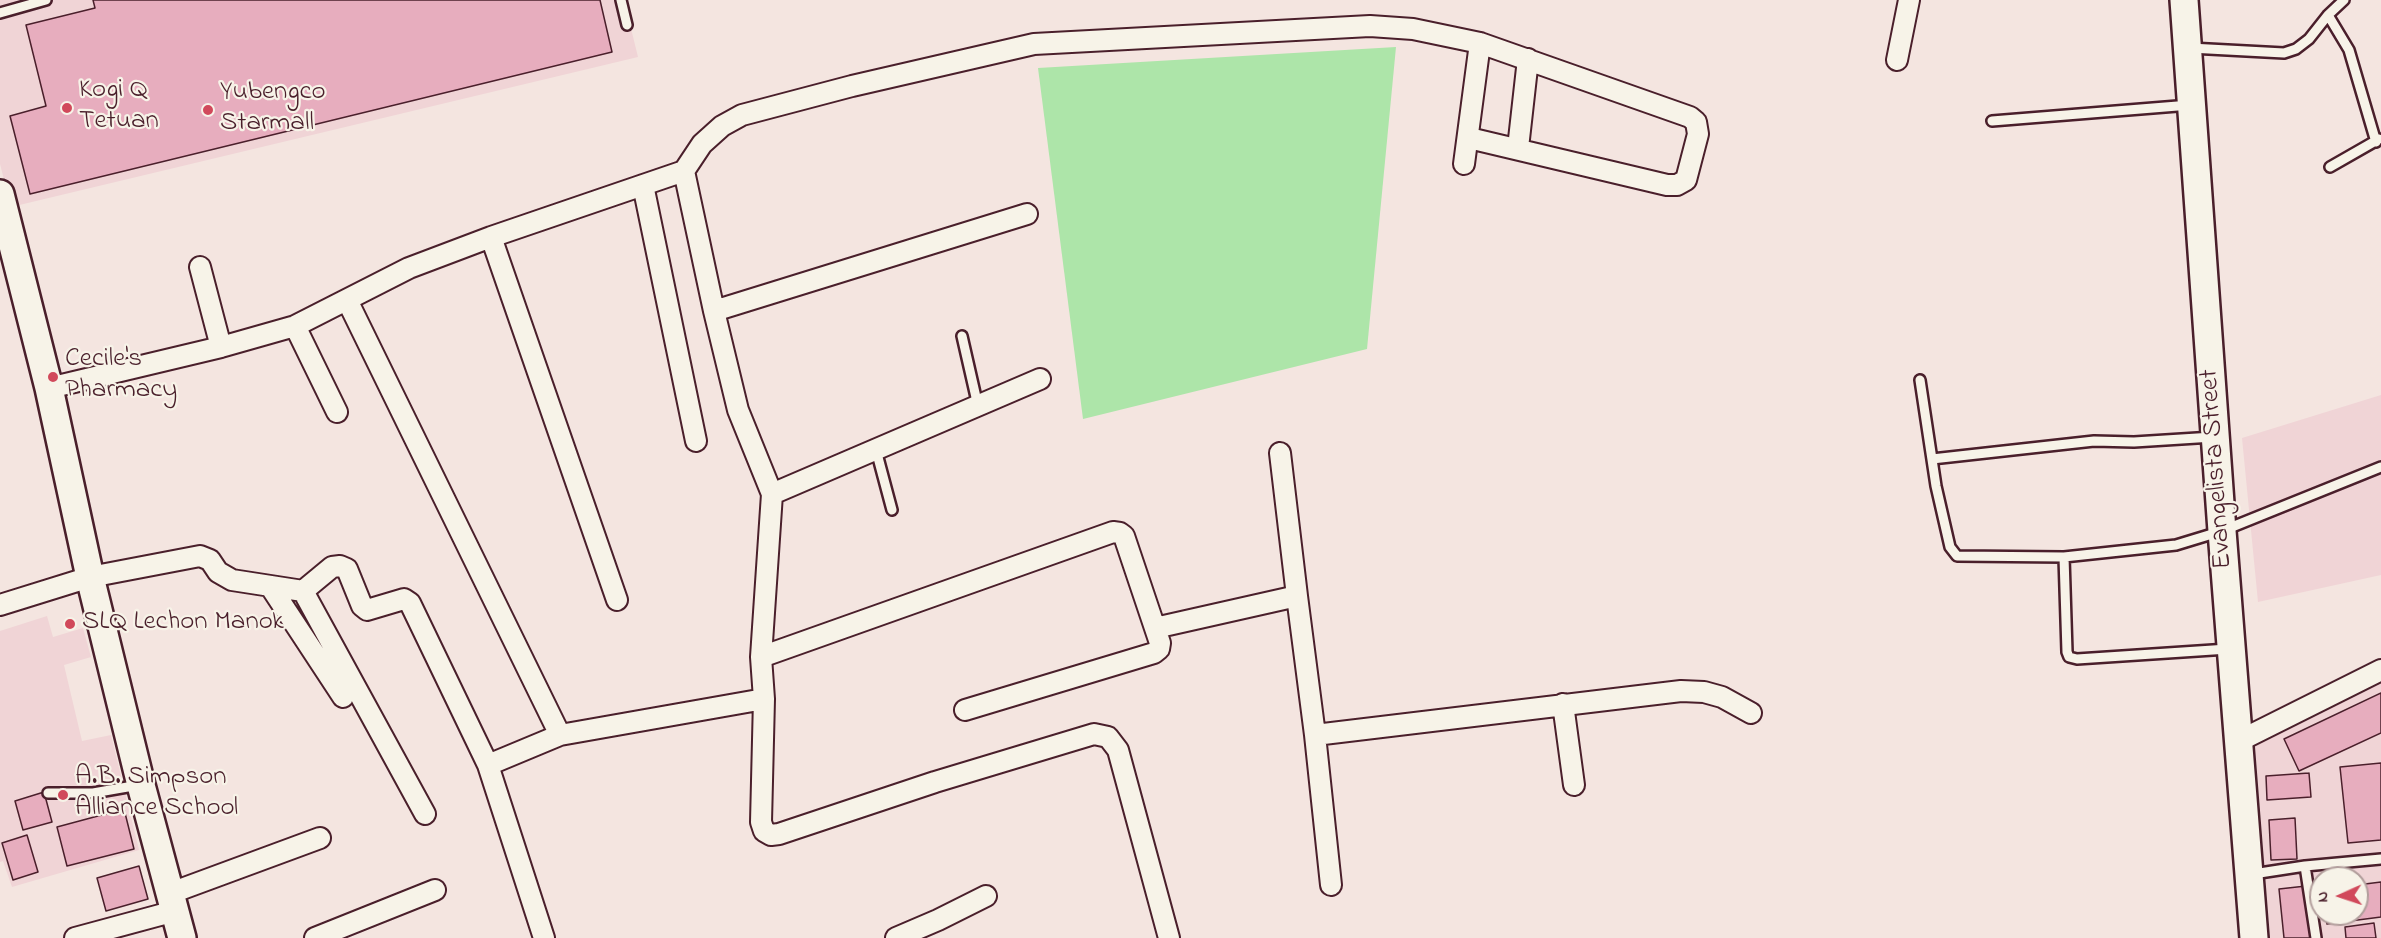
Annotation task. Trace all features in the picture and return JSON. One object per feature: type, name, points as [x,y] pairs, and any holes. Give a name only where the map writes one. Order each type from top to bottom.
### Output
[{"type":"main road","name":"Evangelista Street","points":[[2184,0],[2230,649],[2254,938]]},
{"type":"main road","points":[[0,194],[49,388],[90,577],[182,938]]},
{"type":"street","points":[[1897,60],[1908,0]]},
{"type":"street","points":[[49,388],[220,347],[295,326],[409,268],[491,237],[684,171],[702,144],[722,126],[742,115],[852,86],[1034,44],[1370,26],[1413,29],[1480,43],[1690,117],[1696,122],[1698,134],[1686,180],[1677,185],[1667,185],[1469,138]]},
{"type":"street","points":[[1464,164],[1480,43]]},
{"type":"street","points":[[1518,148],[1528,59]]},
{"type":"street","points":[[684,171],[738,410],[772,494],[761,657],[764,699],[761,822],[764,831],[771,835],[1094,734],[1108,737],[1118,750],[1169,938]]},
{"type":"street","points":[[643,185],[696,441]]},
{"type":"street","points":[[714,311],[1027,213]]},
{"type":"street","points":[[491,237],[617,600]]},
{"type":"street","points":[[200,267],[220,347]]},
{"type":"street","points":[[347,300],[560,735]]},
{"type":"street","points":[[295,326],[337,412]]},
{"type":"street","points":[[772,494],[1040,380]]},
{"type":"street","points":[[1280,453],[1331,885]]},
{"type":"street","points":[[761,657],[1113,532],[1120,532],[1124,536],[1155,628],[1160,643],[1159,649],[1154,653],[965,710]]},
{"type":"street","points":[[0,605],[90,577],[200,556],[210,560],[224,577],[303,591],[332,567],[340,566],[347,569],[362,606],[367,610],[404,599],[410,603],[488,765],[544,938]]},
{"type":"street","points":[[270,586],[343,697]]},
{"type":"street","points":[[303,591],[425,814]]},
{"type":"street","points":[[1155,628],[1297,596]]},
{"type":"street","points":[[2239,741],[2381,670]]},
{"type":"street","points":[[1315,735],[1681,691],[1704,692],[1722,697],[1750,713]]},
{"type":"street","points":[[488,765],[560,735],[764,699]]},
{"type":"street","points":[[1563,704],[1574,785]]},
{"type":"street","points":[[75,938],[173,902],[320,837]]},
{"type":"street","points":[[315,938],[435,890]]},
{"type":"street","points":[[896,938],[986,896]]},
{"type":"lane","points":[[0,13],[46,0]]},
{"type":"lane","points":[[621,0],[627,25]]},
{"type":"lane","points":[[2188,47],[2284,53],[2296,49],[2309,39],[2328,15],[2344,0]]},
{"type":"lane","points":[[2328,15],[2349,50],[2378,140],[2330,167]]},
{"type":"lane","points":[[1992,121],[2193,105]]},
{"type":"lane","points":[[962,336],[978,406]]},
{"type":"lane","points":[[1920,380],[1932,459],[1950,547],[1957,556],[2064,557],[2176,545],[2222,531],[2381,467]]},
{"type":"lane","points":[[1932,459],[2094,441],[2134,442],[2216,437]]},
{"type":"lane","points":[[876,450],[892,510]]},
{"type":"lane","points":[[2064,557],[2069,657],[2077,659],[2230,649]]},
{"type":"lane","points":[[48,793],[93,793],[141,784]]},
{"type":"lane","points":[[2249,875],[2305,866],[2381,859]]},
{"type":"lane","points":[[2305,866],[2316,938]]},
{"type":"shaded area","name":"Yubengco Starmall","points":[[0,0],[624,0],[638,57],[11,207],[0,164]]},
{"type":"shaded area","points":[[2381,395],[2381,575],[2258,602],[2242,438]]},
{"type":"shaded area","name":"A.B. Simpson Alliance School","points":[[47,616],[53,637],[83,628],[91,657],[64,665],[82,741],[111,735],[139,850],[12,887],[3,861],[0,862],[0,631]]},
{"type":"shaded area","points":[[2381,682],[2381,938],[2270,938],[2255,746]]},
{"type":"green space","points":[[1396,47],[1367,349],[1083,419],[1038,68]]},
{"type":"building","name":"Yubengco Starmall","points":[[93,0],[600,0],[612,52],[30,194],[10,116],[46,106],[26,25],[95,8]]},
{"type":"building","points":[[2381,693],[2381,733],[2299,771],[2284,739]]},
{"type":"building","points":[[2381,763],[2381,840],[2348,843],[2340,767]]},
{"type":"building","points":[[2309,773],[2311,797],[2267,800],[2266,776]]},
{"type":"building","points":[[44,792],[52,822],[23,830],[15,801]]},
{"type":"building","points":[[124,809],[134,849],[67,866],[57,827]]},
{"type":"building","points":[[2295,818],[2297,859],[2271,860],[2269,820]]},
{"type":"building","points":[[27,835],[38,872],[13,880],[2,843]]},
{"type":"building","points":[[139,866],[148,899],[106,911],[97,878]]},
{"type":"building","points":[[2381,882],[2381,917],[2369,919],[2369,884]]},
{"type":"building","points":[[2306,886],[2311,938],[2284,938],[2279,889]]},
{"type":"building","points":[[2374,923],[2376,938],[2346,938],[2345,927],[2369,926],[2369,924]]},
{"type":"place","name":"Kogi Q Tetuan","points":[[67,108]]},
{"type":"place","name":"Yubengco Starmall","points":[[208,110]]},
{"type":"place","name":"Cecile's Pharmacy","points":[[53,377]]},
{"type":"place","name":"SLQ Lechon Manok","points":[[70,624]]},
{"type":"place","name":"A.B. Simpson Alliance School","points":[[63,795]]}]
